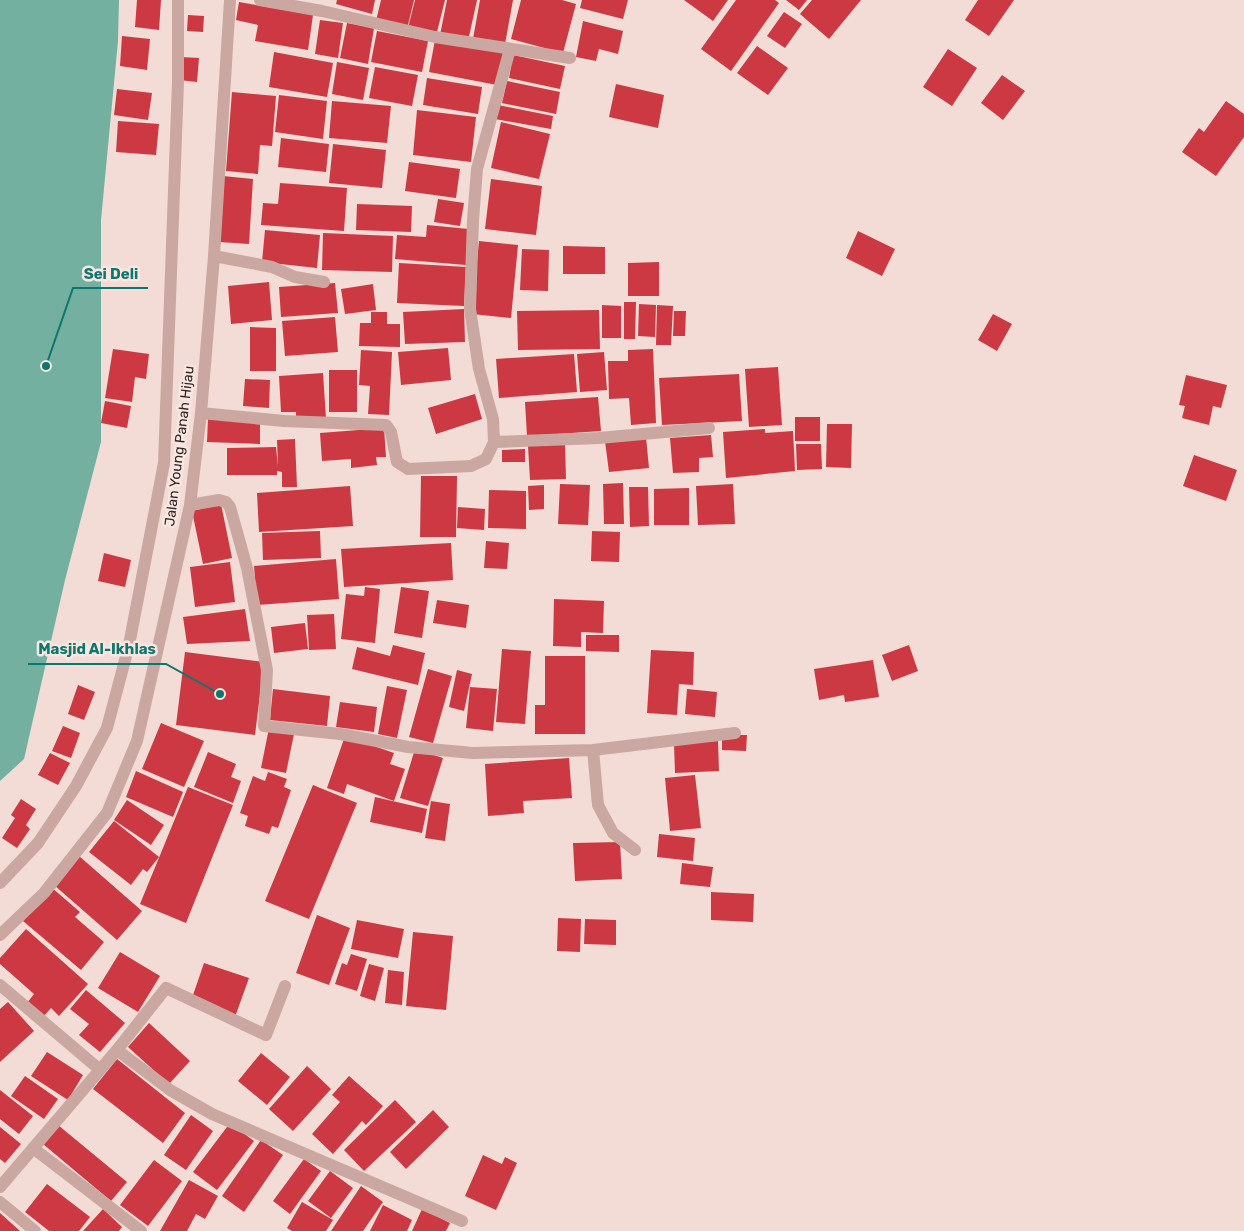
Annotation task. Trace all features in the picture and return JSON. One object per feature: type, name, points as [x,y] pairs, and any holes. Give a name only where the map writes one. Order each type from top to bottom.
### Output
[{"type":"street","points":[[0,883],[38,843],[76,786],[108,728],[129,645],[164,463],[178,82],[178,0]]},
{"type":"street","name":"Jalan Young Panah Hijau","points":[[0,935],[44,893],[107,813],[137,741],[190,505],[201,412],[214,256],[230,0]]},
{"type":"street","points":[[260,0],[322,11],[435,38],[570,58]]},
{"type":"street","points":[[201,412],[284,421],[386,425],[391,432],[397,462],[408,469],[471,466],[486,459],[494,442],[493,419],[479,369],[470,309],[473,220],[477,169],[510,49]]},
{"type":"street","points":[[214,256],[272,267],[295,277],[324,282]]},
{"type":"street","points":[[494,442],[599,438],[708,428]]},
{"type":"street","points":[[190,505],[219,500],[226,502],[230,507],[247,568],[268,670],[264,726],[340,734],[408,748],[454,751],[593,750],[735,733]]},
{"type":"street","points":[[593,750],[598,805],[613,832],[635,850]]},
{"type":"street","points":[[0,985],[98,1069]]},
{"type":"street","points":[[0,1187],[98,1069],[117,1050],[166,988],[266,1035],[286,986]]},
{"type":"street","points":[[117,1050],[170,1090],[212,1114],[462,1221]]},
{"type":"street","points":[[33,1148],[141,1231]]},
{"type":"street","points":[[0,1202],[35,1231]]},
{"type":"water","points":[[0,0],[119,0],[118,41],[101,220],[101,442],[65,580],[24,759],[0,781]]},
{"type":"building","points":[[137,0],[161,0],[159,30],[135,27]]},
{"type":"building","points":[[337,0],[375,0],[372,14],[336,4]]},
{"type":"building","points":[[381,0],[414,0],[407,29],[376,21]]},
{"type":"building","points":[[415,0],[445,0],[436,36],[408,28]]},
{"type":"building","points":[[447,0],[477,0],[468,41],[440,35]]},
{"type":"building","points":[[480,0],[513,0],[505,44],[473,39]]},
{"type":"building","points":[[521,0],[562,0],[576,4],[563,53],[511,39]]},
{"type":"building","points":[[582,0],[628,0],[623,19],[580,8]]},
{"type":"building","points":[[684,0],[728,0],[713,21]]},
{"type":"building","points":[[736,0],[775,0],[779,3],[731,71],[701,49]]},
{"type":"building","points":[[786,0],[807,0],[799,10]]},
{"type":"building","points":[[812,0],[861,0],[829,39],[800,14]]},
{"type":"building","points":[[978,0],[1014,0],[989,36],[965,20]]},
{"type":"building","points":[[239,2],[313,15],[308,50],[255,41],[258,25],[236,20]]},
{"type":"building","points":[[784,12],[802,24],[785,48],[767,36]]},
{"type":"building","points":[[188,15],[204,16],[203,32],[187,31]]},
{"type":"building","points":[[320,20],[343,23],[338,58],[315,54]]},
{"type":"building","points":[[583,21],[623,31],[618,54],[599,49],[596,61],[576,57]]},
{"type":"building","points":[[347,23],[374,28],[368,64],[340,58]]},
{"type":"building","points":[[377,31],[428,41],[422,72],[371,62]]},
{"type":"building","points":[[122,36],[150,39],[147,70],[120,66]]},
{"type":"building","points":[[435,40],[503,53],[497,85],[429,72]]},
{"type":"building","points":[[757,46],[788,68],[768,95],[737,73]]},
{"type":"building","points":[[948,49],[977,68],[952,106],[923,87]]},
{"type":"building","points":[[274,52],[333,63],[327,97],[269,87]]},
{"type":"building","points":[[513,55],[565,66],[560,89],[509,78]]},
{"type":"building","points":[[181,57],[199,58],[197,82],[179,80]]},
{"type":"building","points":[[337,62],[369,68],[363,100],[332,94]]},
{"type":"building","points":[[375,67],[418,75],[412,106],[369,98]]},
{"type":"building","points":[[1002,75],[1025,91],[1003,120],[981,103]]},
{"type":"building","points":[[427,78],[482,87],[478,114],[423,105]]},
{"type":"building","points":[[507,81],[560,92],[556,114],[502,103]]},
{"type":"building","points":[[616,84],[664,95],[658,128],[609,117]]},
{"type":"building","points":[[117,89],[152,93],[148,120],[114,115]]},
{"type":"building","points":[[232,92],[276,96],[272,146],[260,145],[258,174],[226,171]]},
{"type":"building","points":[[279,95],[327,101],[323,139],[275,132]]},
{"type":"building","points":[[332,101],[391,106],[387,143],[329,138]]},
{"type":"building","points":[[1226,101],[1244,114],[1244,137],[1216,176],[1182,152],[1199,128],[1204,132]]},
{"type":"building","points":[[498,105],[553,116],[551,129],[495,119]]},
{"type":"building","points":[[417,110],[476,117],[471,162],[413,155]]},
{"type":"building","points":[[118,121],[159,124],[156,155],[116,152]]},
{"type":"building","points":[[501,122],[550,134],[539,179],[491,168]]},
{"type":"building","points":[[281,138],[329,144],[326,172],[278,167]]},
{"type":"building","points":[[333,144],[386,150],[382,188],[329,183]]},
{"type":"building","points":[[409,162],[460,169],[456,198],[405,191]]},
{"type":"building","points":[[223,176],[253,179],[249,244],[219,242]]},
{"type":"building","points":[[491,179],[542,186],[536,235],[485,229]]},
{"type":"building","points":[[280,183],[347,188],[344,231],[261,225],[263,203],[278,204]]},
{"type":"building","points":[[438,199],[464,203],[460,226],[434,222]]},
{"type":"building","points":[[357,204],[412,206],[411,232],[356,230]]},
{"type":"building","points":[[427,225],[469,229],[466,265],[395,259],[397,235],[426,237]]},
{"type":"building","points":[[265,230],[320,235],[317,268],[262,262]]},
{"type":"building","points":[[858,231],[895,249],[882,276],[846,258]]},
{"type":"building","points":[[323,233],[393,236],[392,272],[322,270]]},
{"type":"building","points":[[479,241],[518,245],[511,318],[472,314]]},
{"type":"building","points":[[563,246],[605,247],[605,274],[563,274]]},
{"type":"building","points":[[522,249],[549,250],[548,291],[520,290]]},
{"type":"building","points":[[659,262],[659,296],[628,296],[628,263]]},
{"type":"building","points":[[399,263],[466,267],[464,306],[397,303]]},
{"type":"building","points":[[269,282],[272,320],[231,324],[228,286]]},
{"type":"building","points":[[335,283],[338,313],[281,317],[279,287]]},
{"type":"building","points":[[373,284],[376,310],[345,314],[341,289]]},
{"type":"building","points":[[624,302],[636,302],[635,339],[624,339]]},
{"type":"building","points":[[639,304],[656,305],[655,337],[638,336]]},
{"type":"building","points":[[602,305],[621,306],[621,338],[602,338]]},
{"type":"building","points":[[657,305],[673,306],[671,345],[656,345]]},
{"type":"building","points":[[464,309],[465,342],[405,344],[403,312]]},
{"type":"building","points":[[599,310],[600,349],[518,350],[517,311]]},
{"type":"building","points":[[674,311],[686,311],[685,336],[673,336]]},
{"type":"building","points":[[371,312],[387,312],[387,324],[400,324],[400,347],[359,346],[360,323],[371,323]]},
{"type":"building","points":[[993,314],[1012,324],[997,351],[978,340]]},
{"type":"building","points":[[335,317],[338,352],[285,356],[282,321]]},
{"type":"building","points":[[250,327],[276,328],[276,371],[250,371]]},
{"type":"building","points":[[448,348],[451,380],[401,385],[398,352]]},
{"type":"building","points":[[113,349],[149,354],[146,379],[135,377],[132,402],[105,398]]},
{"type":"building","points":[[653,349],[656,423],[631,425],[629,398],[609,399],[608,361],[628,361],[628,350]]},
{"type":"building","points":[[361,350],[392,352],[389,415],[368,414],[370,386],[359,385]]},
{"type":"building","points":[[604,352],[607,390],[580,392],[577,354]]},
{"type":"building","points":[[574,354],[577,392],[499,398],[496,359]]},
{"type":"building","points":[[778,367],[782,425],[749,427],[745,369]]},
{"type":"building","points":[[329,370],[357,370],[357,412],[329,412]]},
{"type":"building","points":[[323,373],[326,419],[296,421],[296,412],[281,412],[279,376]]},
{"type":"building","points":[[739,374],[742,421],[662,425],[659,378]]},
{"type":"building","points":[[1186,375],[1227,385],[1221,408],[1213,406],[1209,425],[1182,418],[1185,406],[1179,405]]},
{"type":"building","points":[[245,379],[270,380],[269,408],[243,406]]},
{"type":"building","points":[[475,394],[482,419],[436,434],[428,408]]},
{"type":"building","points":[[598,397],[601,431],[527,436],[525,402]]},
{"type":"building","points":[[105,401],[131,406],[127,428],[101,423]]},
{"type":"building","points":[[795,417],[820,417],[820,441],[795,441]]},
{"type":"building","points":[[208,419],[260,421],[260,444],[207,442]]},
{"type":"building","points":[[827,424],[852,424],[851,468],[826,467]]},
{"type":"building","points":[[384,428],[386,457],[376,457],[377,465],[351,468],[351,459],[322,461],[320,433]]},
{"type":"building","points":[[765,429],[765,433],[793,431],[795,471],[726,478],[723,432]]},
{"type":"building","points":[[711,435],[713,457],[699,458],[699,472],[673,473],[670,438]]},
{"type":"building","points":[[646,437],[649,468],[609,472],[605,441]]},
{"type":"building","points":[[295,439],[297,487],[282,487],[282,472],[277,471],[277,475],[227,475],[227,448],[276,447],[278,467],[277,440]]},
{"type":"building","points":[[565,444],[566,479],[530,480],[528,446]]},
{"type":"building","points":[[796,444],[821,444],[822,469],[797,470]]},
{"type":"building","points":[[525,449],[525,462],[502,462],[502,450]]},
{"type":"building","points":[[1194,455],[1237,470],[1226,501],[1183,486]]},
{"type":"building","points":[[421,476],[457,476],[456,537],[420,537]]},
{"type":"building","points":[[623,483],[624,524],[604,524],[603,484]]},
{"type":"building","points":[[560,484],[590,485],[588,525],[558,524]]},
{"type":"building","points":[[733,484],[735,524],[698,525],[696,486]]},
{"type":"building","points":[[544,485],[544,509],[529,510],[528,486]]},
{"type":"building","points":[[350,486],[353,526],[259,532],[257,493]]},
{"type":"building","points":[[629,487],[648,487],[649,526],[630,527]]},
{"type":"building","points":[[689,488],[689,525],[654,525],[654,489]]},
{"type":"building","points":[[489,490],[526,491],[526,529],[488,528]]},
{"type":"building","points":[[221,504],[232,558],[203,564],[192,511]]},
{"type":"building","points":[[458,507],[485,509],[484,530],[457,528]]},
{"type":"building","points":[[320,531],[321,558],[263,560],[262,533]]},
{"type":"building","points":[[592,531],[620,532],[619,562],[591,561]]},
{"type":"building","points":[[486,541],[509,543],[507,569],[484,568]]},
{"type":"building","points":[[451,543],[453,580],[344,587],[341,549]]},
{"type":"building","points":[[104,553],[131,560],[125,587],[98,581]]},
{"type":"building","points":[[336,559],[339,599],[257,605],[254,566]]},
{"type":"building","points":[[230,562],[235,602],[195,607],[190,567]]},
{"type":"building","points":[[365,587],[380,589],[375,643],[341,639],[346,594],[364,596]]},
{"type":"building","points":[[401,587],[429,591],[422,638],[394,633]]},
{"type":"building","points":[[554,599],[604,601],[603,633],[581,632],[581,647],[553,646]]},
{"type":"building","points":[[437,600],[469,605],[466,628],[433,623]]},
{"type":"building","points":[[245,609],[250,641],[187,644],[183,617]]},
{"type":"building","points":[[334,614],[336,649],[309,650],[307,615]]},
{"type":"building","points":[[305,623],[308,649],[274,653],[271,627]]},
{"type":"building","points":[[586,635],[619,635],[619,652],[586,651]]},
{"type":"building","points":[[393,645],[425,653],[418,685],[352,669],[357,647],[390,656]]},
{"type":"building","points":[[909,645],[918,671],[892,681],[882,655]]},
{"type":"building","points":[[502,649],[531,651],[525,724],[496,722]]},
{"type":"building","points":[[651,650],[694,652],[693,685],[679,684],[677,715],[647,713]]},
{"type":"building","points":[[185,652],[264,662],[255,735],[176,725]]},
{"type":"building","points":[[545,656],[585,656],[585,734],[535,734],[535,705],[545,705]]},
{"type":"building","points":[[873,660],[879,697],[845,702],[844,695],[819,700],[814,669]]},
{"type":"building","points":[[428,669],[452,676],[433,743],[409,737]]},
{"type":"building","points":[[457,670],[472,674],[464,711],[449,707]]},
{"type":"building","points":[[78,685],[95,692],[84,720],[68,714]]},
{"type":"building","points":[[387,686],[407,690],[397,738],[378,734]]},
{"type":"building","points":[[470,687],[497,689],[493,731],[466,728]]},
{"type":"building","points":[[273,689],[330,696],[327,726],[270,720]]},
{"type":"building","points":[[687,689],[717,692],[715,717],[685,714]]},
{"type":"building","points":[[340,702],[377,707],[374,732],[336,727]]},
{"type":"building","points":[[161,723],[204,741],[184,787],[142,769]]},
{"type":"building","points":[[63,726],[80,733],[71,758],[52,751]]},
{"type":"building","points":[[269,728],[294,734],[286,773],[261,768]]},
{"type":"building","points":[[722,735],[747,735],[746,751],[722,750]]},
{"type":"building","points":[[345,736],[394,753],[390,764],[405,769],[394,801],[347,784],[344,794],[327,788]]},
{"type":"building","points":[[718,741],[719,771],[675,773],[674,743]]},
{"type":"building","points":[[415,749],[443,758],[428,806],[400,798]]},
{"type":"building","points":[[208,752],[236,764],[231,777],[241,781],[233,803],[194,787]]},
{"type":"building","points":[[50,753],[70,763],[58,785],[38,775]]},
{"type":"building","points":[[569,758],[572,798],[523,801],[524,813],[488,816],[485,764]]},
{"type":"building","points":[[136,771],[183,792],[173,817],[126,797]]},
{"type":"building","points":[[268,772],[287,779],[284,787],[291,790],[278,828],[272,826],[269,834],[245,826],[248,816],[240,813],[253,776],[265,781]]},
{"type":"building","points":[[695,775],[701,828],[670,831],[665,778]]},
{"type":"building","points":[[313,785],[357,803],[309,919],[265,901]]},
{"type":"building","points":[[188,787],[233,805],[186,923],[140,904]]},
{"type":"building","points":[[375,797],[427,809],[422,833],[370,822]]},
{"type":"building","points":[[21,799],[36,809],[26,825],[30,829],[17,848],[2,838],[15,818],[11,815]]},
{"type":"building","points":[[127,800],[164,825],[151,845],[114,820]]},
{"type":"building","points":[[431,801],[450,804],[445,841],[425,838]]},
{"type":"building","points":[[114,821],[159,857],[147,872],[143,869],[131,885],[89,852]]},
{"type":"building","points":[[659,834],[695,838],[693,861],[657,857]]},
{"type":"building","points":[[620,842],[622,879],[575,881],[573,843]]},
{"type":"building","points":[[79,856],[142,911],[117,940],[54,885]]},
{"type":"building","points":[[682,863],[713,867],[710,887],[680,884]]},
{"type":"building","points":[[51,887],[80,912],[75,917],[104,942],[81,970],[23,921]]},
{"type":"building","points":[[711,892],[754,894],[753,922],[711,920]]},
{"type":"building","points":[[317,915],[350,928],[329,985],[296,973]]},
{"type":"building","points":[[558,918],[581,919],[580,952],[557,951]]},
{"type":"building","points":[[585,919],[616,920],[616,945],[584,944]]},
{"type":"building","points":[[357,920],[404,929],[398,958],[351,949]]},
{"type":"building","points":[[26,929],[88,984],[59,1016],[51,1008],[43,1017],[27,1003],[34,994],[0,964],[0,958]]},
{"type":"building","points":[[413,932],[453,936],[446,1010],[406,1006]]},
{"type":"building","points":[[120,952],[160,976],[138,1012],[98,988]]},
{"type":"building","points":[[351,954],[367,959],[357,991],[335,984],[342,963],[347,965]]},
{"type":"building","points":[[204,963],[249,978],[235,1017],[191,1001]]},
{"type":"building","points":[[369,964],[384,968],[375,1001],[360,996]]},
{"type":"building","points":[[388,970],[404,972],[402,1005],[385,1003]]},
{"type":"building","points":[[86,990],[125,1023],[100,1052],[79,1035],[89,1024],[70,1009]]},
{"type":"building","points":[[8,1002],[34,1031],[0,1062],[0,1009]]},
{"type":"building","points":[[149,1023],[190,1061],[169,1084],[128,1047]]},
{"type":"building","points":[[47,1052],[83,1075],[68,1100],[31,1076]]},
{"type":"building","points":[[261,1053],[290,1077],[267,1105],[238,1081]]},
{"type":"building","points":[[117,1059],[185,1113],[163,1143],[93,1089]]},
{"type":"building","points":[[307,1066],[331,1089],[293,1131],[269,1109]]},
{"type":"building","points":[[25,1076],[58,1099],[44,1119],[11,1096]]},
{"type":"building","points":[[349,1076],[383,1106],[366,1125],[362,1121],[333,1154],[312,1134],[340,1102],[332,1095]]},
{"type":"building","points":[[0,1090],[33,1116],[19,1134],[0,1119]]},
{"type":"building","points":[[395,1100],[416,1122],[364,1171],[344,1150]]},
{"type":"building","points":[[433,1110],[449,1127],[406,1169],[390,1152]]},
{"type":"building","points":[[191,1115],[213,1131],[186,1170],[164,1155]]},
{"type":"building","points":[[230,1123],[254,1141],[217,1190],[193,1172]]},
{"type":"building","points":[[58,1125],[127,1182],[111,1201],[43,1144]]},
{"type":"building","points":[[0,1127],[21,1144],[5,1163],[0,1159]]},
{"type":"building","points":[[261,1140],[283,1155],[244,1212],[222,1196]]},
{"type":"building","points":[[483,1155],[502,1164],[505,1157],[517,1163],[496,1210],[465,1196]]},
{"type":"building","points":[[304,1159],[321,1171],[290,1214],[273,1201]]},
{"type":"building","points":[[154,1160],[182,1181],[148,1226],[120,1205]]},
{"type":"building","points":[[330,1171],[353,1188],[331,1218],[308,1201]]},
{"type":"building","points":[[189,1180],[218,1196],[205,1219],[196,1214],[187,1231],[160,1231]]},
{"type":"building","points":[[47,1184],[90,1217],[79,1231],[49,1231],[25,1212]]},
{"type":"building","points":[[361,1186],[383,1202],[363,1231],[331,1231]]},
{"type":"building","points":[[302,1202],[333,1220],[326,1231],[292,1231],[287,1228]]},
{"type":"building","points":[[383,1205],[412,1220],[407,1231],[370,1231]]},
{"type":"building","points":[[103,1209],[122,1227],[119,1231],[83,1231]]},
{"type":"building","points":[[422,1209],[450,1223],[446,1231],[412,1231]]},
{"type":"building","points":[[0,1213],[20,1231],[0,1231]]},
{"type":"place","name":"Sei Deli","points":[[46,366]]},
{"type":"place","name":"Masjid Al-Ikhlas","points":[[220,694]]}]
